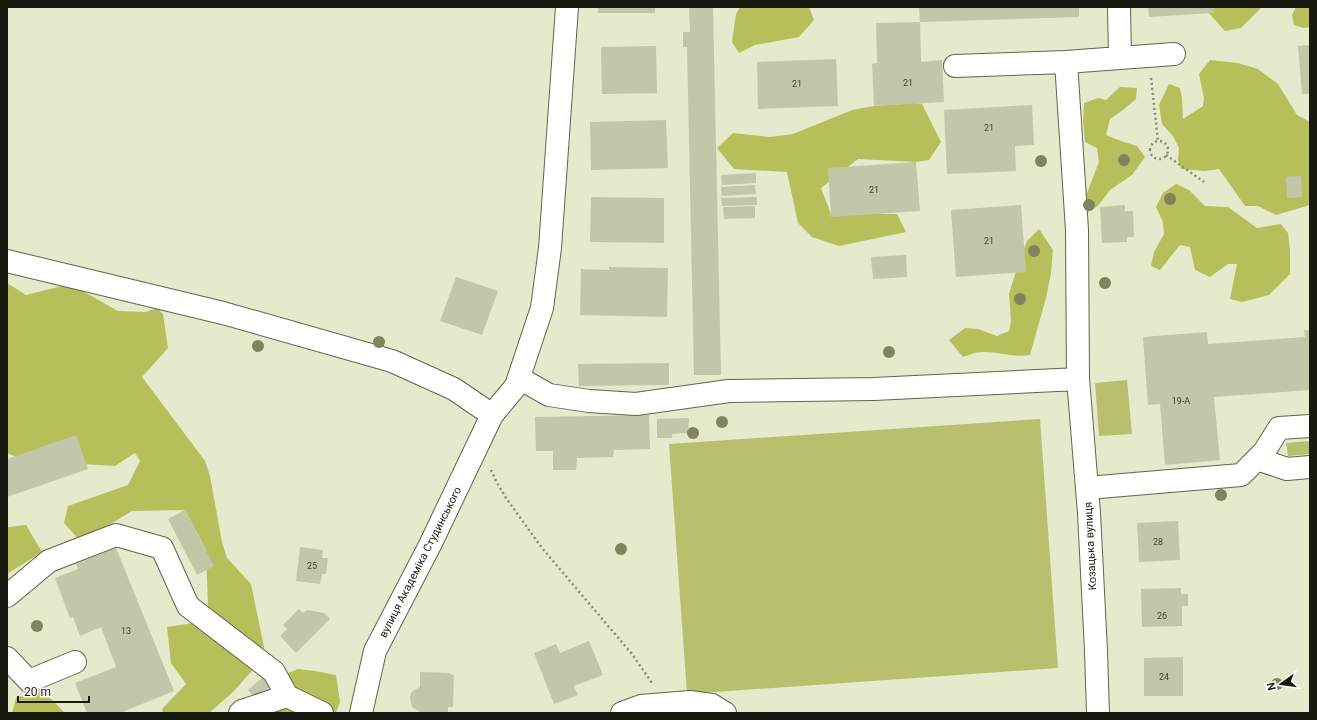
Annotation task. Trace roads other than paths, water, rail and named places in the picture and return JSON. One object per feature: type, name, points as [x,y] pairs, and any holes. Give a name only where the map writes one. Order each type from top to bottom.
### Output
[{"type":"street","name":"вулиця Академіка Студинського","points":[[360,713],[375,651],[430,545],[492,415],[516,386],[542,308],[550,248],[567,7]]},
{"type":"street","points":[[1119,7],[1120,58]]},
{"type":"street","points":[[955,66],[1066,62],[1174,54]]},
{"type":"street","name":"Козацька вулиця","points":[[1066,62],[1077,230],[1078,379],[1087,488],[1098,713]]},
{"type":"street","points":[[7,261],[223,313],[392,360],[454,389],[492,415]]},
{"type":"street","points":[[519,378],[549,395],[588,401],[636,404],[729,391],[874,389],[1078,379]]},
{"type":"street","points":[[1087,488],[1241,474],[1264,452],[1279,428],[1310,426]]},
{"type":"street","points":[[1256,459],[1287,468],[1310,467]]},
{"type":"street","points":[[7,596],[49,561],[116,535],[162,548],[188,606],[274,672],[287,696],[322,713]]},
{"type":"street","points":[[7,658],[29,681],[75,662]]},
{"type":"street","points":[[240,713],[242,711],[287,696]]},
{"type":"street","points":[[622,713],[641,706],[690,702],[712,705],[725,713]]}]
